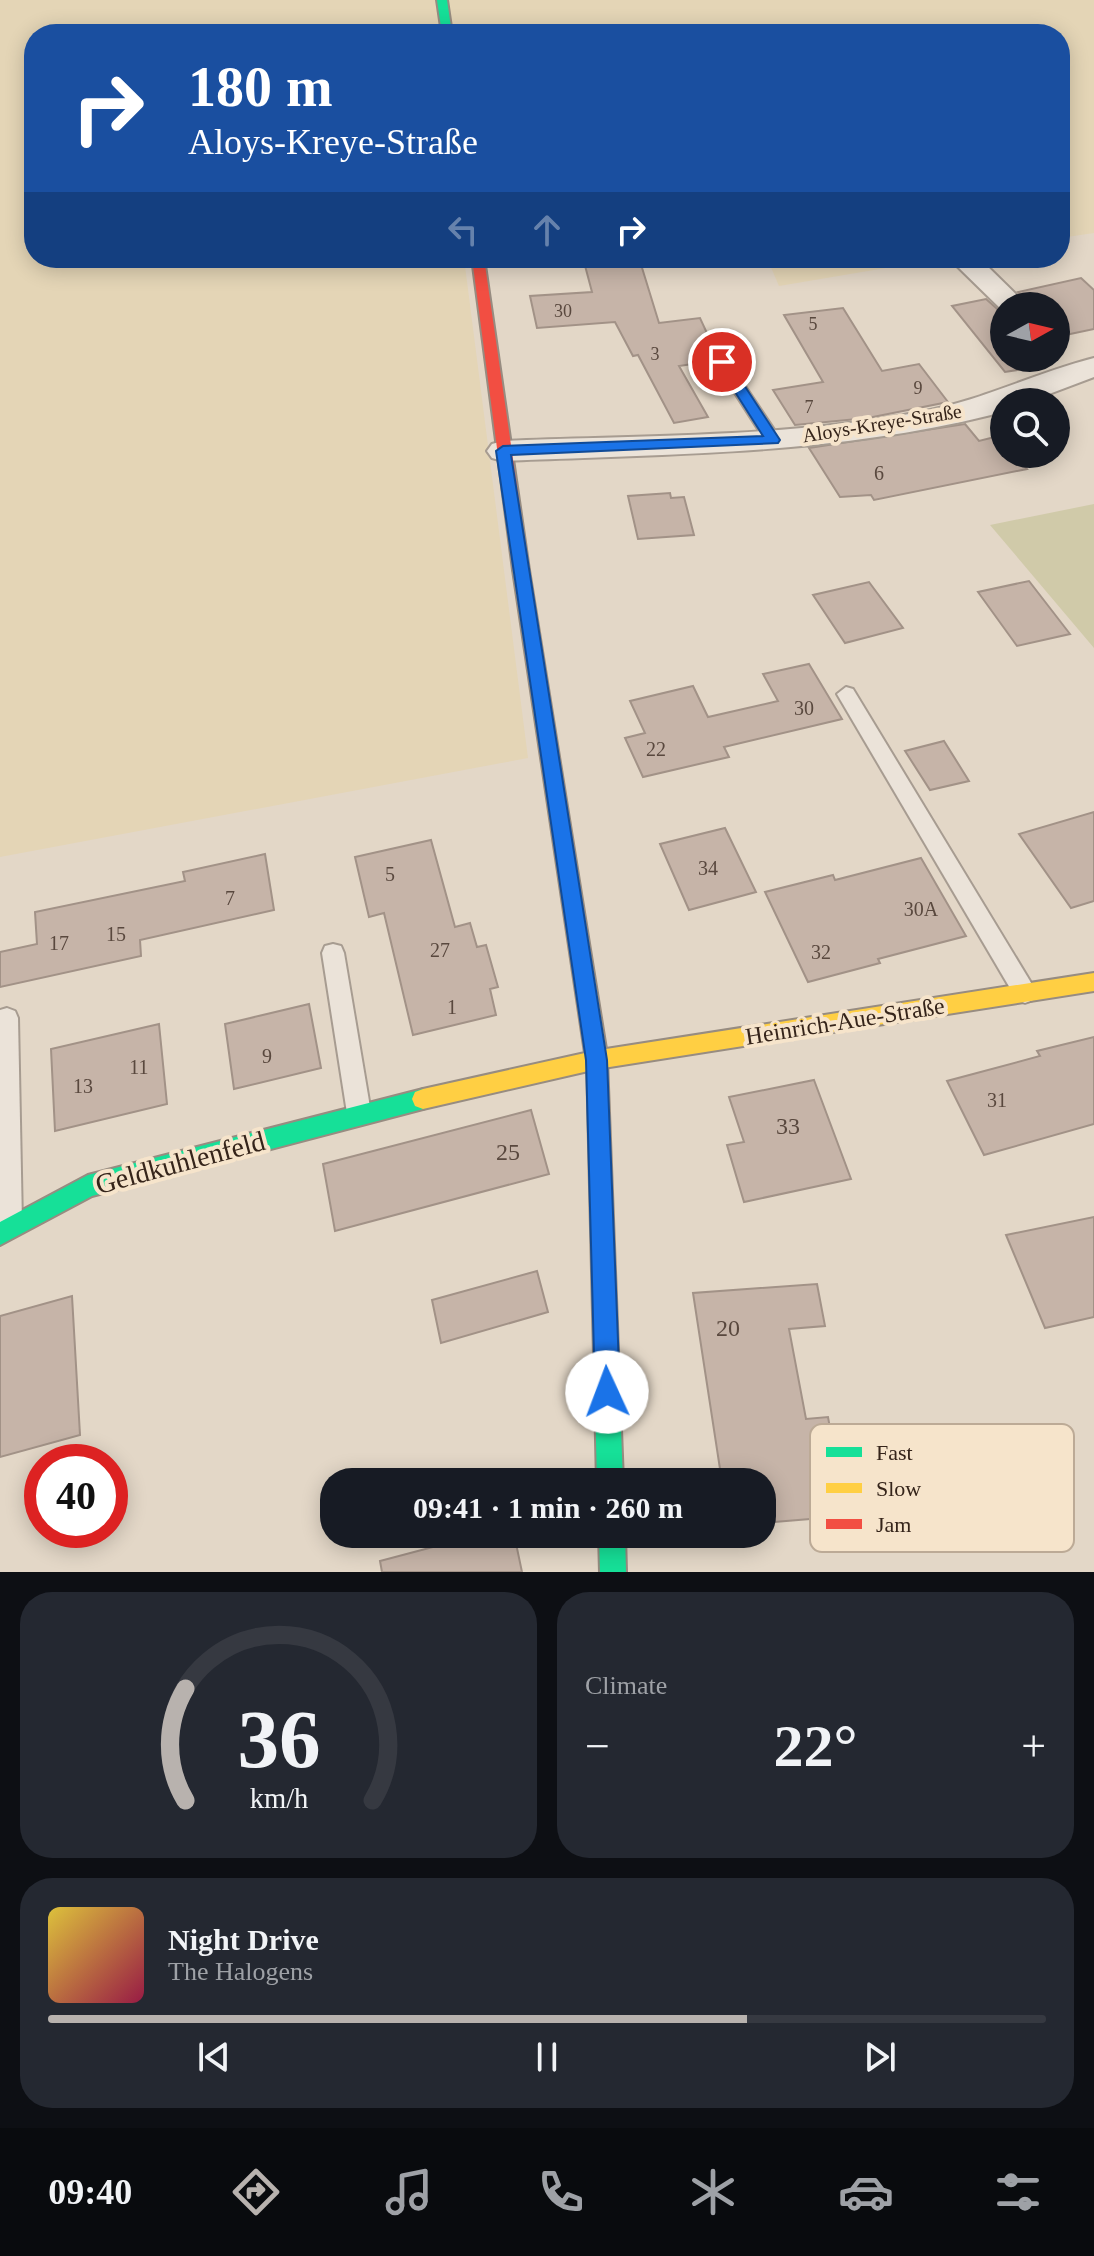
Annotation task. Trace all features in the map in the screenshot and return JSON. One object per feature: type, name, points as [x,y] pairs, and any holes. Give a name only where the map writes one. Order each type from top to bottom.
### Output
[{"type":"street","points":[[442,0],[446,24]]},
{"type":"street","points":[[479,268],[503,451],[597,1060],[610,1468]]},
{"type":"street","points":[[973,268],[999,292]]},
{"type":"street","name":"Aloys-Kreye-Straße","points":[[1070,357],[1088,369]]},
{"type":"street","name":"Aloys-Kreye-Straße","points":[[503,451],[773,440],[877,428],[980,408],[1088,369]]},
{"type":"street","name":"Heinrich-Aue-Straße","points":[[597,1060],[1094,982]]},
{"type":"street","name":"Geldkuhlenfeld","points":[[4,1233],[88,1186],[359,1113],[597,1060]]},
{"type":"street","points":[[612,1548],[613,1572]]},
{"type":"lane","name":"Aloys-Kreye-Straße","points":[[722,362],[773,440]]},
{"type":"lane","points":[[846,694],[1025,993]]},
{"type":"lane","points":[[333,953],[359,1113]]},
{"type":"lane","name":"Geldkuhlenfeld","points":[[4,1233],[7,1018]]},
{"type":"shaded area","points":[[0,0],[1094,0],[1094,233],[1070,237],[1070,24],[24,24],[24,268],[465,268],[528,758],[0,857]]},
{"type":"shaded area","points":[[771,268],[886,268],[779,286]]},
{"type":"shaded area","points":[[1094,504],[1094,648],[990,525]]},
{"type":"building","points":[[586,268],[642,268],[659,323],[700,318],[718,357],[712,361],[679,366],[708,417],[674,423],[638,355],[633,356],[615,322],[537,328],[530,296],[592,292]]},
{"type":"building","points":[[1081,278],[1094,290],[1094,329],[1070,334],[1070,292],[1018,292]]},
{"type":"building","points":[[986,299],[990,303],[990,353],[952,306]]},
{"type":"building","points":[[843,308],[882,371],[919,364],[948,402],[868,418],[795,425],[773,390],[823,382],[784,315]]},
{"type":"building","points":[[965,424],[979,441],[990,438],[990,468],[1027,469],[874,500],[871,495],[840,497],[809,448]]},
{"type":"building","points":[[670,493],[671,498],[684,497],[694,535],[638,539],[628,496]]},
{"type":"building","points":[[1029,581],[1070,634],[1017,646],[978,592]]},
{"type":"building","points":[[869,582],[903,628],[845,643],[813,595]]},
{"type":"building","points":[[809,664],[842,719],[724,747],[729,757],[643,777],[625,738],[645,733],[630,701],[693,686],[708,717],[778,701],[763,674]]},
{"type":"building","points":[[944,741],[969,781],[930,790],[905,751]]},
{"type":"building","points":[[1094,812],[1094,901],[1071,908],[1019,834]]},
{"type":"building","points":[[725,828],[756,892],[689,910],[660,844]]},
{"type":"building","points":[[431,840],[455,927],[470,923],[477,947],[486,945],[498,987],[490,989],[496,1015],[413,1035],[384,913],[369,917],[355,857]]},
{"type":"building","points":[[265,854],[274,910],[140,940],[141,956],[0,987],[0,952],[37,944],[35,912],[185,881],[183,872]]},
{"type":"building","points":[[921,858],[966,936],[878,959],[880,963],[808,982],[765,892],[833,875],[835,880]]},
{"type":"building","points":[[309,1004],[321,1068],[234,1089],[225,1024]]},
{"type":"building","points":[[159,1024],[167,1104],[55,1131],[51,1049]]},
{"type":"building","points":[[1094,1037],[1094,1124],[984,1155],[947,1081],[1040,1056],[1037,1051]]},
{"type":"building","points":[[814,1080],[851,1179],[744,1202],[727,1145],[744,1142],[729,1097]]},
{"type":"building","points":[[531,1110],[549,1174],[335,1231],[323,1164]]},
{"type":"building","points":[[1094,1217],[1094,1317],[1045,1328],[1006,1235]]},
{"type":"building","points":[[537,1271],[548,1312],[441,1343],[432,1300]]},
{"type":"building","points":[[817,1284],[825,1326],[789,1329],[806,1419],[828,1417],[829,1424],[810,1424],[810,1519],[776,1522],[776,1468],[720,1468],[693,1293]]},
{"type":"building","points":[[72,1296],[80,1435],[47,1444],[24,1444],[24,1450],[0,1457],[0,1316]]},
{"type":"building","points":[[429,1548],[517,1548],[522,1572],[382,1572],[380,1561]]},
{"type":"traffic: fast","points":[[442,0],[446,24]]},
{"type":"traffic: fast","points":[[597,1060],[610,1468]]},
{"type":"traffic: fast","points":[[0,1234],[88,1186],[423,1099]]},
{"type":"traffic: fast","points":[[612,1548],[613,1572]]},
{"type":"traffic: slow","points":[[521,570],[597,1060]]},
{"type":"traffic: slow","points":[[423,1099],[597,1060],[1094,982]]},
{"type":"traffic: jam","points":[[479,268],[521,570]]},
{"type":"route","points":[[607,1392],[597,1060],[503,451],[773,440],[722,362]]}]
